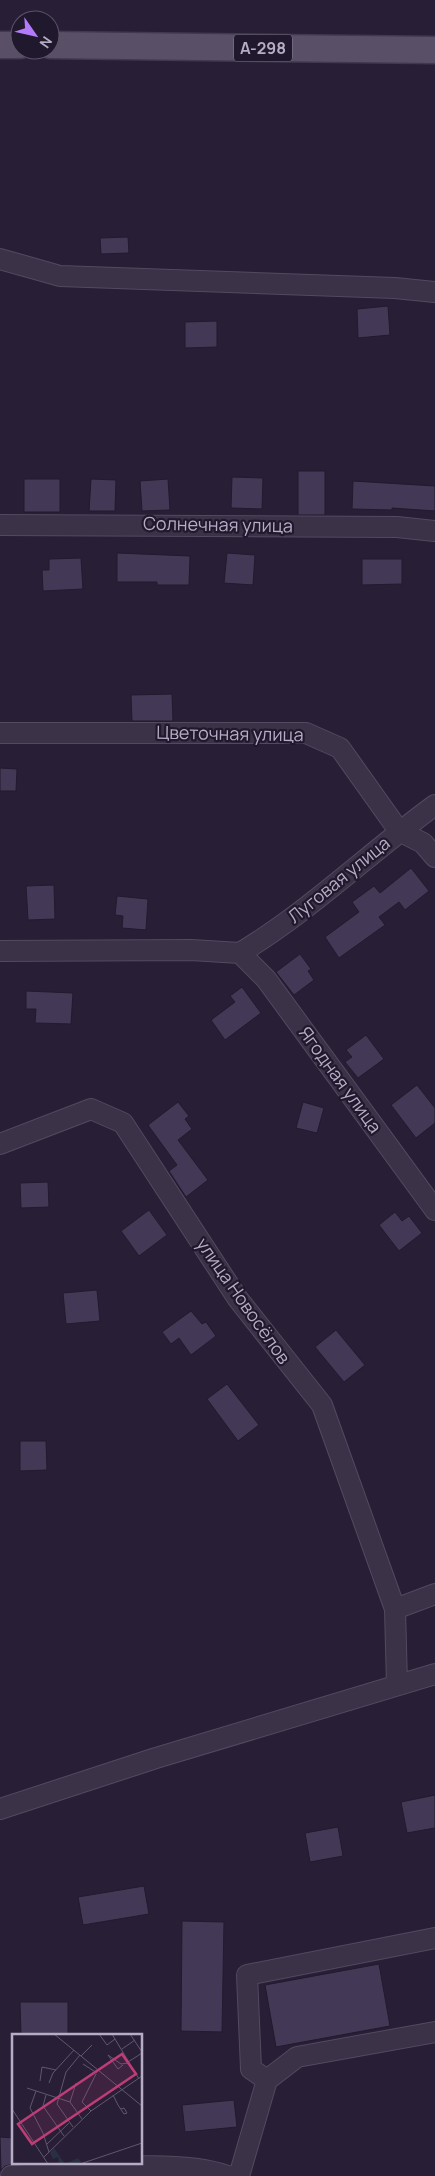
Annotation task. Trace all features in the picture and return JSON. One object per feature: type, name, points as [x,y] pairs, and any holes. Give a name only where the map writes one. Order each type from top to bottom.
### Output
[{"type":"main road","name":"А-298","points":[[60,45],[435,50]]},
{"type":"street","points":[[0,259],[60,276],[395,288],[435,292]]},
{"type":"street","name":"Солнечная улица","points":[[0,525],[397,527],[435,531]]},
{"type":"street","name":"Цветочная улица","points":[[0,733],[306,733],[340,748],[399,831],[424,843],[435,857]]},
{"type":"street","name":"Луговая улица","points":[[240,953],[275,932],[399,831],[435,805]]},
{"type":"street","points":[[0,951],[191,950],[240,953]]},
{"type":"street","name":"Ягодная улица","points":[[240,953],[266,979],[435,1210]]},
{"type":"street","name":"улица Новосёлов","points":[[0,1144],[90,1109],[123,1123],[238,1299],[322,1405],[395,1609],[397,1685]]},
{"type":"street","points":[[395,1609],[435,1594]]},
{"type":"street","points":[[0,1809],[156,1758],[435,1674]]},
{"type":"street","points":[[267,2080],[251,2069],[247,1975],[435,1938]]},
{"type":"street","points":[[239,2176],[267,2080],[297,2056],[435,2032]]},
{"type":"street","points":[[11,2176],[147,2166],[214,2171],[228,2176]]},
{"type":"building","points":[[128,237],[129,253],[101,254],[100,238]]},
{"type":"building","points":[[388,306],[390,335],[358,338],[357,309]]},
{"type":"building","points":[[217,321],[217,347],[185,348],[185,322]]},
{"type":"building","points":[[298,471],[325,471],[325,515],[298,515]]},
{"type":"building","points":[[232,477],[263,478],[262,509],[231,508]]},
{"type":"building","points":[[24,479],[60,479],[60,512],[24,512]]},
{"type":"building","points":[[91,479],[116,480],[115,511],[89,511]]},
{"type":"building","points":[[168,479],[170,510],[142,511],[140,481]]},
{"type":"building","points":[[353,481],[435,486],[435,511],[392,508],[392,510],[352,509]]},
{"type":"building","points":[[117,553],[190,556],[189,585],[157,585],[157,582],[117,582]]},
{"type":"building","points":[[227,553],[255,555],[253,585],[224,583]]},
{"type":"building","points":[[81,558],[83,589],[43,591],[42,570],[49,570],[49,559]]},
{"type":"building","points":[[362,559],[402,559],[402,584],[362,585]]},
{"type":"building","points":[[172,694],[173,721],[132,721],[131,695]]},
{"type":"building","points":[[0,768],[17,769],[16,791],[0,791]]},
{"type":"building","points":[[411,868],[429,891],[405,910],[399,902],[379,917],[385,925],[339,958],[325,937],[359,912],[352,902],[374,886],[380,893]]},
{"type":"building","points":[[54,885],[55,919],[28,920],[26,886]]},
{"type":"building","points":[[117,896],[148,899],[146,930],[122,928],[123,916],[115,915]]},
{"type":"building","points":[[300,954],[311,969],[308,971],[314,980],[294,995],[276,972]]},
{"type":"building","points":[[242,987],[261,1013],[225,1040],[211,1020],[235,1002],[230,996]]},
{"type":"building","points":[[26,991],[73,993],[71,1024],[35,1023],[36,1009],[26,1009]]},
{"type":"building","points":[[366,1035],[384,1059],[358,1078],[345,1062],[352,1057],[346,1050]]},
{"type":"building","points":[[417,1085],[435,1108],[435,1123],[416,1138],[391,1105]]},
{"type":"building","points":[[178,1102],[189,1116],[185,1119],[192,1129],[178,1140],[208,1180],[186,1197],[169,1171],[177,1165],[148,1125]]},
{"type":"building","points":[[303,1102],[324,1108],[317,1133],[296,1128]]},
{"type":"building","points":[[48,1182],[49,1207],[21,1208],[20,1183]]},
{"type":"building","points":[[149,1210],[167,1235],[139,1256],[121,1231]]},
{"type":"building","points":[[395,1212],[402,1221],[409,1216],[422,1233],[399,1251],[379,1225]]},
{"type":"building","points":[[97,1290],[100,1321],[66,1324],[63,1293]]},
{"type":"building","points":[[191,1311],[202,1324],[206,1322],[216,1336],[191,1355],[179,1338],[171,1344],[162,1332]]},
{"type":"building","points":[[336,1330],[365,1365],[344,1382],[315,1347]]},
{"type":"building","points":[[227,1384],[259,1425],[238,1441],[207,1399]]},
{"type":"building","points":[[20,1441],[46,1441],[47,1470],[20,1471]]},
{"type":"building","points":[[435,1795],[435,1828],[407,1833],[401,1802]]},
{"type":"building","points":[[338,1827],[343,1856],[310,1862],[305,1833]]},
{"type":"building","points":[[144,1886],[149,1914],[83,1925],[78,1897]]},
{"type":"building","points":[[182,1921],[224,1922],[222,2032],[181,2031]]},
{"type":"building","points":[[379,1964],[390,2026],[276,2047],[265,1985]]},
{"type":"building","points":[[20,2002],[68,2002],[68,2034],[21,2034]]},
{"type":"building","points":[[234,2100],[237,2127],[185,2132],[182,2105]]},
{"type":"building","points":[[0,2137],[12,2138],[12,2164],[14,2164],[5,2166],[1,2170]]}]
